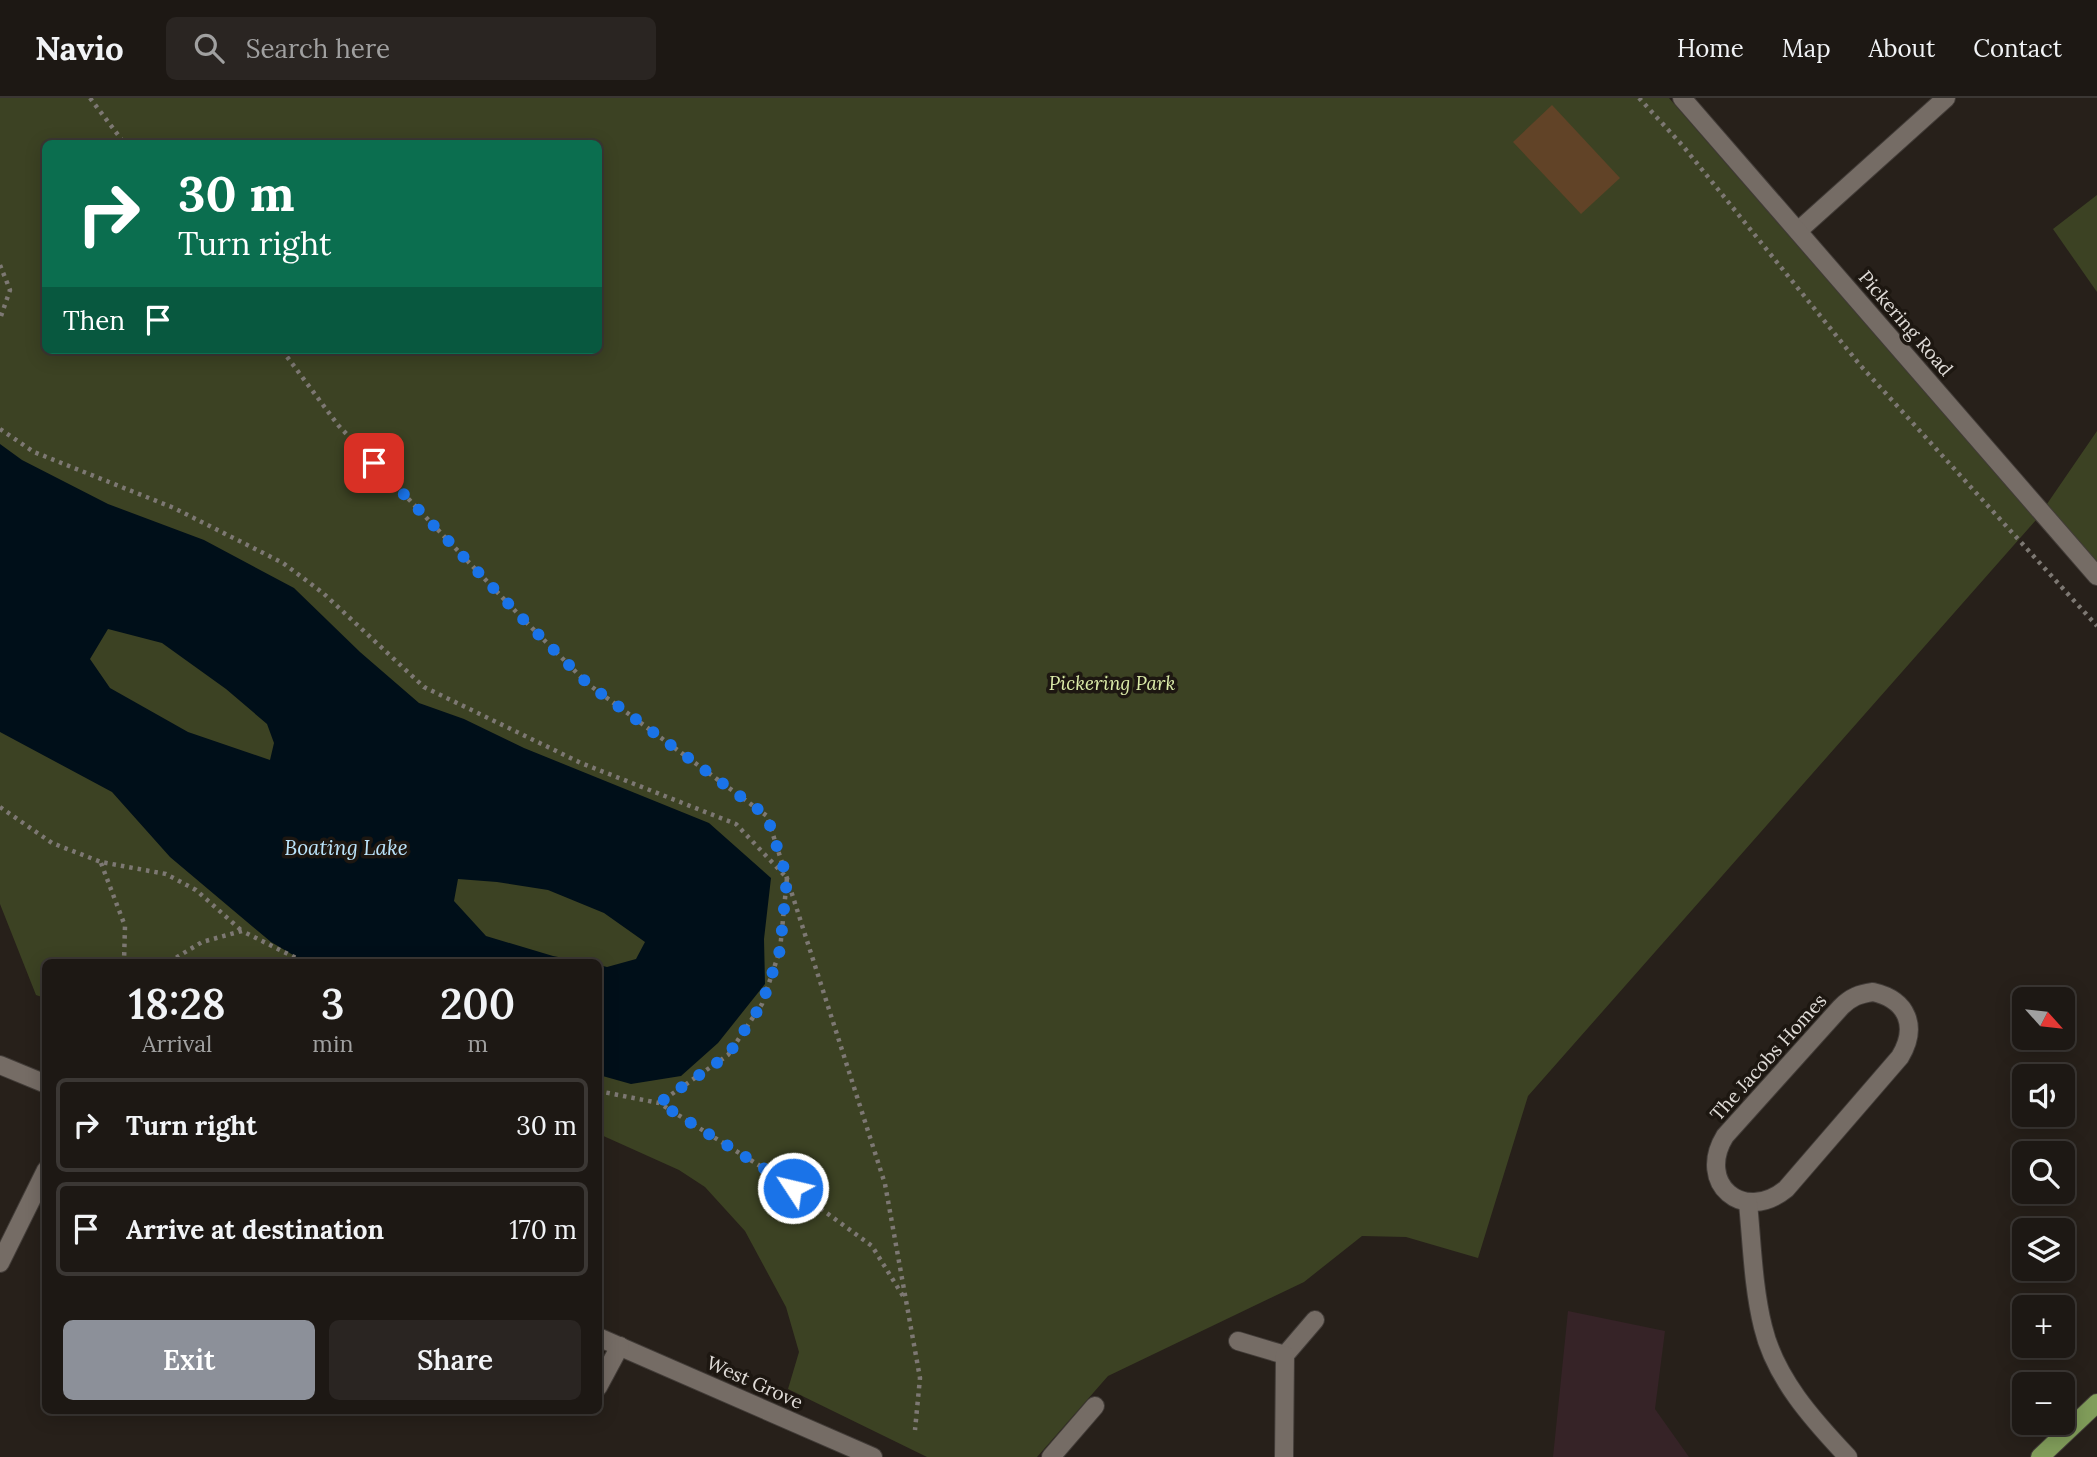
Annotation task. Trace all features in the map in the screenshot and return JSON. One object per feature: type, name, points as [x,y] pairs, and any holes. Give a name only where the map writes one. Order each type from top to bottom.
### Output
[{"type":"main road","points":[[2040,1457],[2097,1403]]},
{"type":"street","name":"Pickering Road","points":[[1682,98],[2097,576]]},
{"type":"street","points":[[1798,231],[1946,98]]},
{"type":"street","name":"The Jacobs Homes","points":[[1873,992],[1896,1002],[1904,1011],[1910,1035],[1900,1057],[1786,1189],[1775,1198],[1762,1203],[1748,1203],[1735,1198],[1724,1189],[1717,1176],[1717,1148],[1725,1136],[1849,999],[1873,992]]},
{"type":"street","points":[[0,1065],[42,1082]]},
{"type":"street","points":[[0,1263],[42,1178]]},
{"type":"street","points":[[1748,1203],[1761,1317],[1771,1349],[1792,1390],[1818,1425],[1847,1457]]},
{"type":"street","points":[[1284,1457],[1285,1355],[1315,1320]]},
{"type":"street","name":"West Grove","points":[[602,1338],[873,1457]]},
{"type":"street","points":[[1238,1341],[1285,1355]]},
{"type":"street","points":[[602,1380],[620,1346]]},
{"type":"street","points":[[1051,1457],[1095,1406]]},
{"type":"path","points":[[90,98],[122,140]]},
{"type":"path","points":[[1639,98],[1683,146],[1860,365],[2097,626]]},
{"type":"path","points":[[0,265],[10,290],[0,319]]},
{"type":"path","points":[[285,354],[338,425],[588,684],[767,816],[885,1184],[920,1378],[915,1430]]},
{"type":"path","points":[[0,429],[34,452],[174,508],[283,563],[323,593],[424,687],[581,763],[736,824],[787,878],[780,950],[762,1004],[728,1055],[659,1103]]},
{"type":"path","points":[[0,807],[52,843],[101,862],[166,874],[196,890],[242,931],[298,959]]},
{"type":"path","points":[[101,862],[125,926],[124,959]]},
{"type":"path","points":[[174,959],[202,942],[242,931]]},
{"type":"path","points":[[602,1092],[659,1103],[773,1174],[872,1246],[906,1300]]},
{"type":"shaded area","points":[[1568,1311],[1665,1331],[1655,1409],[1689,1457],[1553,1457]]},
{"type":"green space","name":"Pickering Park","points":[[0,98],[1669,98],[2036,520],[1528,1096],[1478,1258],[1406,1237],[1362,1236],[1304,1282],[1108,1376],[1037,1457],[927,1457],[788,1389],[799,1352],[786,1307],[745,1231],[705,1187],[679,1170],[602,1135],[602,959],[42,959],[42,997],[36,995],[0,904]]},
{"type":"green space","points":[[2097,195],[2097,292],[2053,229]]},
{"type":"green space","points":[[2097,431],[2097,570],[2036,520]]},
{"type":"water","name":"Boating Lake","points":[[0,444],[22,460],[108,504],[204,540],[294,588],[360,652],[419,703],[464,719],[524,748],[709,823],[771,878],[764,939],[765,984],[718,1043],[681,1076],[631,1084],[602,1076],[602,966],[607,967],[636,959],[645,942],[604,913],[548,890],[458,879],[454,901],[486,936],[568,959],[300,959],[271,942],[170,857],[112,792],[0,732]],"holes":[[[108,629],[162,643],[226,689],[267,724],[274,743],[270,760],[188,732],[110,688],[90,659]]]},
{"type":"building","points":[[1552,105],[1620,178],[1581,214],[1513,142]]},
{"type":"route","points":[[374,463],[588,684],[767,816],[787,878],[780,950],[762,1004],[728,1055],[659,1103],[793,1188]]}]
